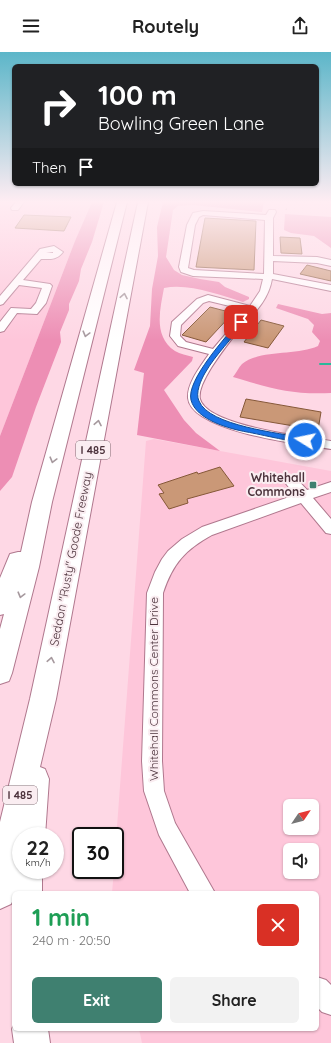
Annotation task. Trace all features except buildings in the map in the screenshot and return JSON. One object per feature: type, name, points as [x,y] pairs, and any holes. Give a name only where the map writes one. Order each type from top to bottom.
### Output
[{"type":"highway","name":"I 485","points":[[0,673],[28,567],[42,502],[110,248]]},
{"type":"highway","name":"Seddon \"Rusty\" Goode Freeway","points":[[0,892],[24,778],[43,698],[134,248]]},
{"type":"highway","points":[[0,606],[42,502]]},
{"type":"highway","points":[[31,827],[43,698]]},
{"type":"highway","points":[[26,891],[27,879]]},
{"type":"highway","points":[[30,1031],[32,1043]]},
{"type":"street","points":[[187,248],[183,267],[184,270],[193,273],[268,276],[302,281],[331,288]]},
{"type":"street","points":[[269,248],[268,276],[265,291],[202,372],[195,389],[194,400],[199,409],[212,418],[231,426],[331,444]]},
{"type":"street","points":[[1,303],[40,256]]},
{"type":"street","points":[[268,258],[316,257],[331,264]]},
{"type":"street","points":[[1,303],[14,310],[34,312],[43,299],[48,286],[18,282]]},
{"type":"street","points":[[11,290],[43,299]]},
{"type":"street","points":[[217,353],[182,344],[175,336],[176,324],[200,301],[208,298],[252,309]]},
{"type":"street","points":[[1,303],[43,299]]},
{"type":"street","points":[[0,329],[14,310]]},
{"type":"street","points":[[290,480],[331,529]]},
{"type":"street","name":"Whitehall Commons Center Drive","points":[[202,891],[196,883],[166,828],[154,791],[152,762],[155,593],[162,572],[170,558],[195,537],[207,531],[331,487]]},
{"type":"street","points":[[319,991],[331,1002]]},
{"type":"shaded area","points":[[0,248],[72,248],[0,436]]},
{"type":"shaded area","points":[[72,248],[89,248],[60,332],[61,342],[36,407],[12,477],[0,491],[0,436]]},
{"type":"shaded area","points":[[158,248],[167,248],[166,257],[174,270],[182,275],[219,282],[225,287],[249,297],[249,299],[243,302],[194,288],[164,288],[160,314],[163,338],[175,351],[193,357],[192,361],[164,390],[184,420],[196,433],[220,451],[137,435],[144,373],[134,370],[150,326],[152,289],[158,256]]},
{"type":"shaded area","points":[[278,304],[322,314],[331,313],[331,393],[293,392],[233,377],[242,364],[250,359],[269,354],[300,351],[318,346],[320,341],[312,332],[314,325],[308,319],[276,308]]},
{"type":"shaded area","name":"Whitehall Commons","points":[[154,439],[331,471],[331,1043],[142,1043],[139,1031],[319,1031],[319,891],[112,891],[113,879],[124,879],[124,827],[117,827],[146,441]]},
{"type":"waterway","points":[[320,364],[331,364]]},
{"type":"place","name":"Whitehall Commons","points":[[313,485]]},
{"type":"route","points":[[241,322],[202,372],[195,389],[194,400],[199,409],[212,418],[231,426],[305,440]]}]
